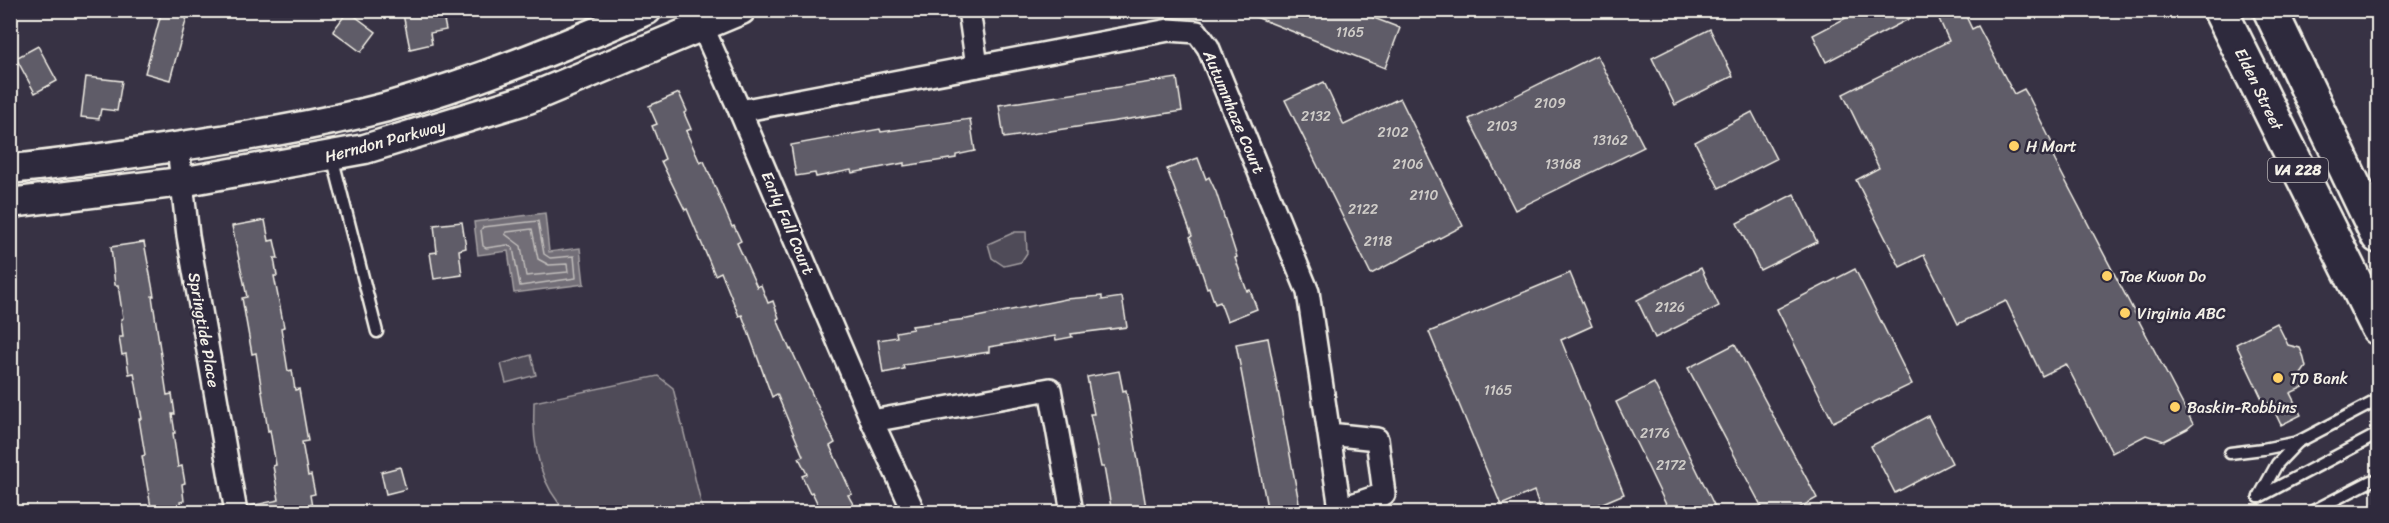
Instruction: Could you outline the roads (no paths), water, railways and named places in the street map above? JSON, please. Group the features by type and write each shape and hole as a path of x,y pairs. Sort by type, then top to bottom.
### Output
{"main road":[{"name":"Herndon Parkway","path":"10,169 92,160 281,130 388,106 482,77 574,42 647,10"},
{"name":"Herndon Parkway","path":"10,203 181,182 332,156 399,140 528,99 698,19 741,10"},
{"name":"Elden Street","path":"2220,10 2379,328"},
{"name":"VA 228","path":"2270,10 2379,236"}],"street":[{"path":"969,10 977,66"},
{"name":"Early Fall Court","path":"698,19 914,513"},
{"name":"Autumnhaze Court","path":"740,111 1169,30 1197,32 1208,47 1308,292 1329,434"},
{"name":"Springtide Place","path":"178,147 188,236 236,513"},
{"path":"872,421 1050,389 1072,513"}],"lane":[{"path":"332,156 377,332"},
{"path":"2230,453 2298,442 2379,400"},
{"path":"2298,442 2277,464 2259,497 2379,434"},
{"path":"2313,511 2371,481 2379,480"}],"water":[{"path":"545,213 549,252 580,248 584,284 514,293 508,251 478,255 474,222"}],"place":[{"name":"H Mart","path":"2014,146"},
{"name":"Tae Kwon Do","path":"2107,276"},
{"name":"Virginia ABC","path":"2125,313"},
{"name":"TD Bank","path":"2278,378"},
{"name":"Baskin-Robbins","path":"2175,407"}]}
